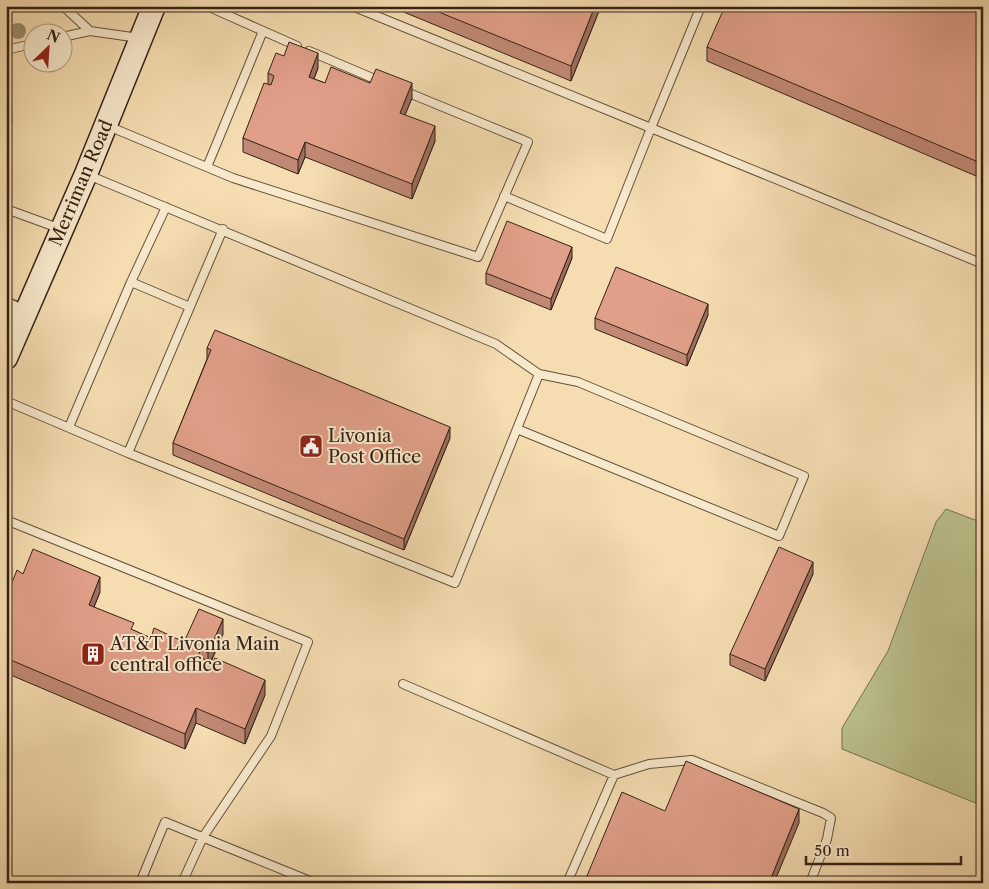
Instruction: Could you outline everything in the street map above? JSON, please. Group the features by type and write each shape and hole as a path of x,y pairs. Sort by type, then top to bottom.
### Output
{"main road":[{"name":"Merriman Road","path":"6,358 16,310 62,230 154,6"}],"lane":[{"path":"63,6 90,31"},
{"path":"207,6 388,84"},
{"path":"352,6 983,264"},
{"path":"504,196 607,239 701,6"},
{"path":"72,35 90,31 141,39"},
{"path":"207,167 263,31"},
{"path":"6,50 22,46"},
{"path":"106,125 232,178 478,256 528,142 397,88"},
{"path":"86,174 223,229 496,344 539,374 578,382 804,476 779,536 517,429"},
{"path":"69,427 131,282 166,207"},
{"path":"6,209 62,230"},
{"path":"128,453 223,229"},
{"path":"131,282 190,307"},
{"path":"6,401 128,453 455,583 539,374"},
{"path":"6,520 308,642 271,736 203,837 182,883"},
{"path":"403,684 614,775 649,764 692,760 822,813 831,818 828,839 810,883"},
{"path":"568,883 614,775"},
{"path":"140,883 165,822 315,883"}],"green space":[{"path":"946,509 983,523 983,806 842,749 842,728 888,651 936,522"}],"building":[{"path":"424,6 595,6 571,66"},
{"path":"725,6 983,6 983,164 707,47"},
{"path":"289,42 318,53 309,77 325,83 331,67 370,83 376,69 412,83 400,113 435,126 412,184 305,142 298,160 243,138 264,83 271,85 274,76 268,73 276,53 284,56"},
{"path":"6,112 12,114 6,126"},
{"path":"507,221 572,247 551,299 486,273"},
{"path":"616,267 708,304 687,355 595,318"},
{"name":"Livonia Post Office","path":"215,330 450,427 404,539 173,443 211,350 207,348"},
{"path":"779,547 813,562 765,669 730,654"},
{"name":"AT&T Livonia Main central office","path":"33,549 100,577 89,605 134,623 131,629 151,638 154,628 184,642 199,609 223,619 208,653 201,649 198,656 212,663 215,658 265,680 245,729 196,708 185,734 6,658 6,597 17,570 23,574"},
{"path":"686,761 799,809 769,883 584,883 622,792 665,811"}],"place":[{"name":"Livonia Post Office","path":"311,446"},
{"name":"AT&T Livonia Main central office","path":"93,654"}]}
